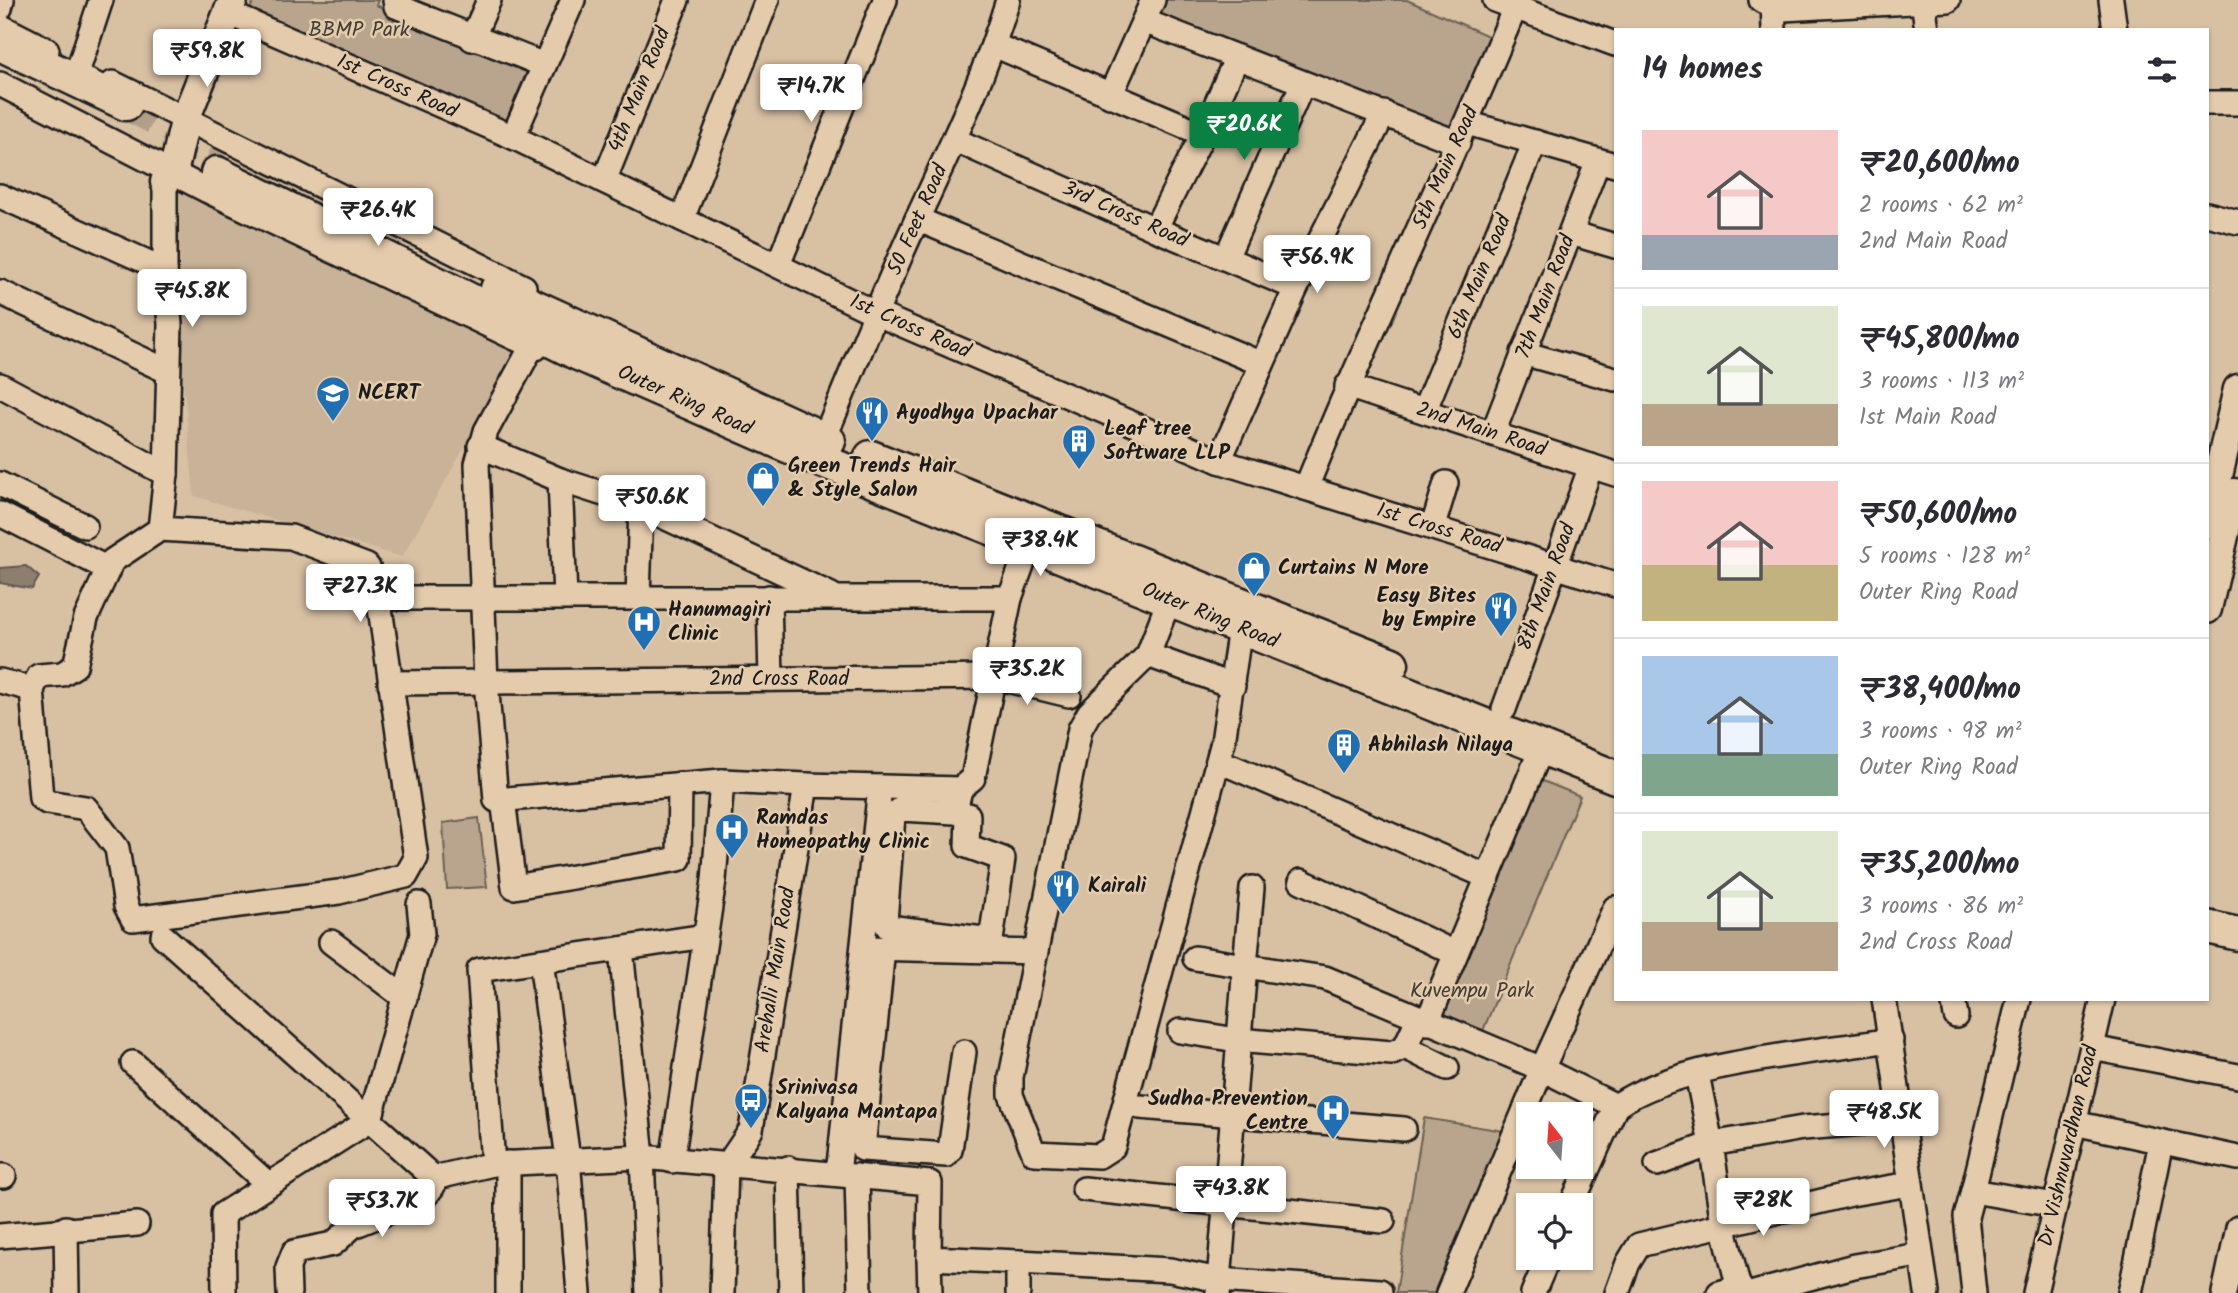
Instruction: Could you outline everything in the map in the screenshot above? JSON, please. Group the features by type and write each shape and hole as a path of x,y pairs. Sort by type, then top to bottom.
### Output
{"highway":[{"path":"0,44 121,113 0,67"},
{"path":"222,164 578,341"},
{"name":"Outer Ring Road","path":"578,341 824,439 1033,534 1169,600 1614,777"},
{"name":"Outer Ring Road","path":"578,341 815,458 1033,534 1614,753"},
{"path":"2209,927 2238,934"},
{"path":"2209,948 2238,955"}],"main road":[{"path":"166,174 179,114 226,4"},
{"path":"2209,514 2238,389"},
{"path":"2209,600 2238,476"}],"street":[{"path":"0,8 2,0"},
{"path":"79,67 102,0"},
{"path":"395,0 397,6 472,39 544,65"},
{"path":"472,39 489,0"},
{"path":"513,137 573,0"},
{"name":"4th Main Road","path":"604,181 677,0"},
{"path":"682,219 766,0"},
{"path":"778,265 885,0"},
{"name":"50 Feet Road","path":"824,439 917,219 955,140 994,46 1008,0"},
{"path":"1110,96 1153,0"},
{"path":"1769,1 1783,9 1948,0"},
{"path":"2111,0 2115,28"},
{"path":"1769,1 1774,28"},
{"path":"1924,2 1927,28"},
{"path":"1509,3 1614,44"},
{"name":"5th Main Road","path":"1306,488 1347,386 1463,133 1509,3"},
{"name":"1st Cross Road","path":"226,4 513,137 877,314 1219,461 1614,585"},
{"path":"1144,21 1384,113 1463,133 1535,142 1607,163"},
{"path":"0,26 548,298 578,341 531,348 166,174 0,84"},
{"path":"994,46 1203,134"},
{"path":"1155,229 1203,134 1237,57"},
{"path":"1226,258 1303,83"},
{"path":"2209,103 2238,103"},
{"path":"1219,461 1296,288 1384,113"},
{"name":"3rd Cross Road","path":"955,140 1296,288"},
{"name":"6th Main Road","path":"1424,411 1535,142"},
{"name":"7th Main Road","path":"1493,433 1571,233 1607,163"},
{"path":"160,529 166,474 170,324 165,270 166,174"},
{"path":"0,197 165,270"},
{"path":"2209,215 2238,222"},
{"path":"917,219 1262,364"},
{"path":"1571,233 1614,246"},
{"path":"0,292 167,371"},
{"path":"531,348 480,446 476,489 484,597 486,681 496,800 722,781 960,789"},
{"path":"1524,353 1614,379"},
{"path":"0,385 166,474"},
{"name":"2nd Main Road","path":"1347,386 1614,474"},
{"path":"480,446 560,480 641,506 836,597"},
{"name":"8th Main Road","path":"1504,709 1591,466"},
{"path":"560,480 565,597"},
{"path":"1433,526 1446,483"},
{"path":"0,484 85,526"},
{"path":"638,597 641,506"},
{"path":"0,514 108,569"},
{"path":"160,529 291,537 366,566 376,584 416,858 406,876 340,892 133,919 128,914 117,848 90,812 79,806 47,802 41,798 32,689 39,676 61,674 75,666 86,618 112,561 160,529"},
{"path":"955,812 960,789 973,778 1010,598 1033,534"},
{"path":"769,597 771,679"},
{"path":"394,598 1010,598"},
{"path":"1169,600 1148,655 1084,720 1011,1077 1011,1095 1034,1153 1099,1156 1113,1147 1223,742 1240,628"},
{"path":"386,652 377,653 388,738"},
{"path":"1148,655 1233,686"},
{"name":"2nd Cross Road","path":"390,683 995,677 1069,695"},
{"path":"0,681 11,686 32,689"},
{"path":"1180,1031 1237,1040 1392,1053 1405,1047 1422,1021 1455,953 1542,747"},
{"path":"1233,766 1488,877"},
{"path":"672,1161 715,880 722,781"},
{"path":"503,799 514,887 679,859 680,784"},
{"name":"Arehalli Main Road","path":"726,1167 751,1130 806,785"},
{"path":"860,1293 848,1175 878,893 880,787"},
{"path":"901,809 955,812 968,815 967,846 1003,859 991,940 888,927 878,893 892,816 901,809"},
{"path":"1301,881 1455,953"},
{"path":"1219,1286 1237,1040 1252,888"},
{"path":"224,1293 223,1214 370,1120 422,934 419,904"},
{"path":"1448,1293 1542,1069 1613,919"},
{"path":"163,936 434,1178"},
{"path":"508,1293 500,1163 477,975 483,968 705,936"},
{"path":"331,942 405,998"},
{"path":"873,948 1036,952"},
{"path":"873,948 863,1149 946,1155 950,1150 964,1052"},
{"path":"621,949 642,1157 648,1293"},
{"path":"1195,958 1325,978 1422,1021 1542,1069 1616,1106"},
{"path":"541,961 568,1159 579,1293"},
{"path":"1884,1001 1919,1255 1927,1293"},
{"path":"1975,1293 1966,1217 2019,1001"},
{"name":"Dr Vishnuvardhan Road","path":"2035,1293 2103,1001"},
{"path":"1577,1193 1616,1106 1646,1087 1791,1055 1891,1040"},
{"path":"1405,1047 1447,1068"},
{"path":"2092,1048 2238,1076"},
{"path":"133,1063 268,1184"},
{"path":"1696,1074 1712,1144 1723,1224 1738,1292 1854,1266 1919,1255"},
{"path":"1140,1107 1404,1129"},
{"path":"1657,1164 1712,1144 1803,1128 1902,1120"},
{"path":"2074,1123 2238,1158"},
{"path":"2130,1293 2161,1142"},
{"path":"434,1178 500,1163 642,1157 726,1167 788,1168 930,1183 930,1293"},
{"path":"722,1293 726,1167"},
{"path":"788,1168 791,1293"},
{"path":"289,1293 288,1267 294,1252 333,1244 353,1226 424,1198 433,1186 434,1178"},
{"path":"1617,1293 1628,1262 1639,1245 1851,1194 1910,1184"},
{"path":"1084,1189 1383,1221"},
{"path":"1973,1191 2055,1205"},
{"path":"0,1236 66,1228 137,1224"},
{"path":"66,1228 67,1293"},
{"path":"2224,1293 2238,1228"},
{"path":"929,1258 1170,1270 1219,1286 1380,1290"},
{"path":"1018,1262 1018,1293"},
{"path":"1533,1293 1543,1270"}],"shaded area":[{"name":"NCERT","path":"172,181 520,350 402,557 194,496 178,323"},
{"path":"26,566 39,577 32,589 0,583 0,568"}],"green space":[{"name":"BBMP Park","path":"254,0 378,0 376,5 527,71 504,126 248,14"},
{"path":"1165,0 1407,0 1495,39 1454,129 1221,47 1156,19"},
{"name":"Kuvempu Park","path":"1533,777 1580,796 1480,1038 1433,1018"},
{"path":"479,818 487,887 447,889 443,823"},
{"path":"1424,1118 1510,1132 1442,1293 1396,1293"}],"tunnel":[{"path":"126,104 226,155"}],"place":[{"name":"NCERT","path":"333,423"},
{"name":"Ayodhya Upachar","path":"872,443"},
{"name":"Leaf tree Software LLP","path":"1079,471"},
{"name":"Green Trends Hair & Style Salon","path":"763,508"},
{"name":"Curtains N More","path":"1254,598"},
{"name":"Easy Bites by Empire","path":"1501,638"},
{"name":"Hanumagiri Clinic","path":"644,652"},
{"name":"Abhilash Nilaya","path":"1344,775"},
{"name":"Ramdas Homeopathy Clinic","path":"732,860"},
{"name":"Kairali","path":"1063,916"},
{"name":"Srinivasa Kalyana Mantapa","path":"751,1130"},
{"name":"Sudha Prevention Centre","path":"1333,1141"}]}
